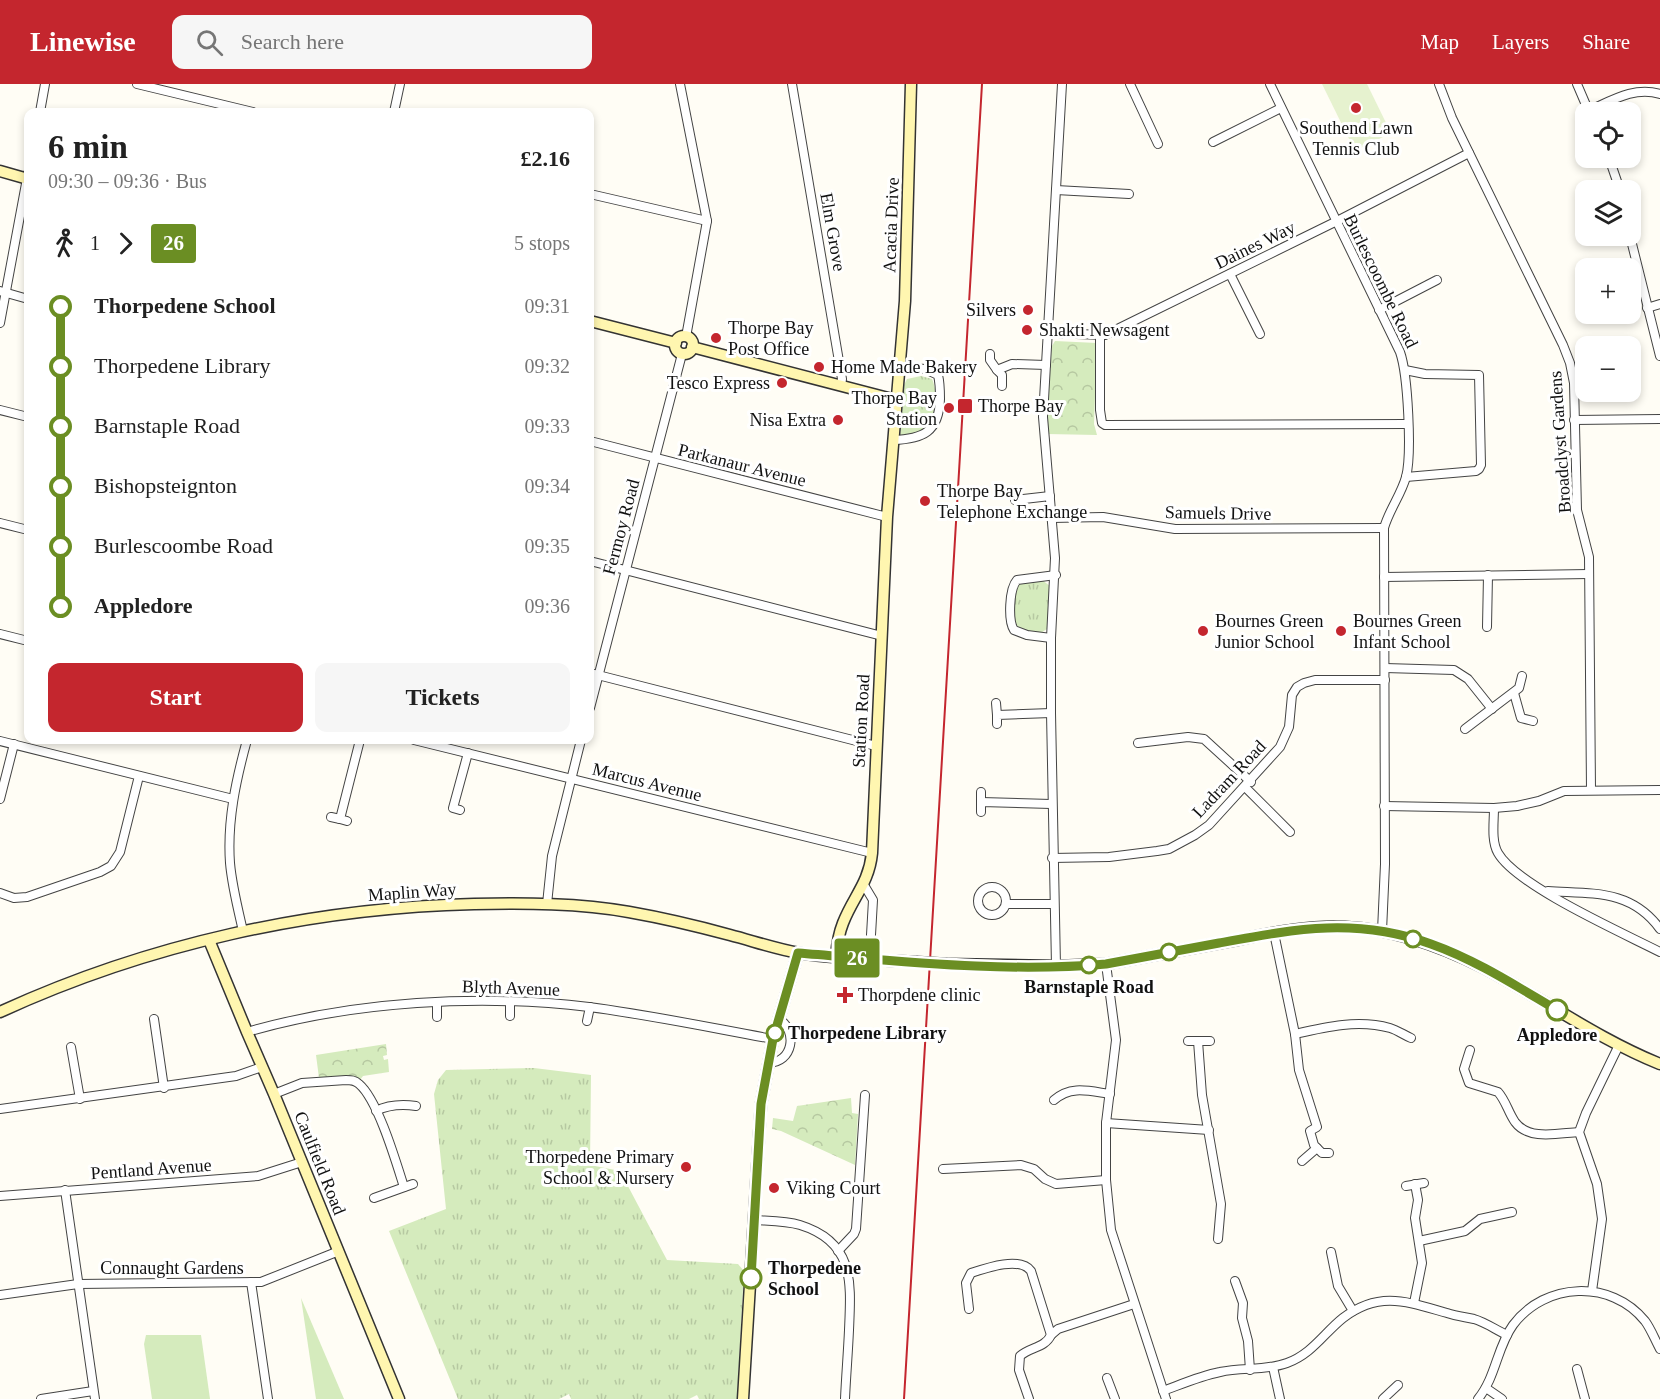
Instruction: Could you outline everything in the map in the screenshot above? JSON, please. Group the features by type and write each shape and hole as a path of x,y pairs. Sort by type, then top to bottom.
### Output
{"street":[{"path":"41,108 45,84"},
{"path":"137,84 236,108"},
{"path":"395,108 400,84"},
{"path":"680,84 707,221 689,342 688,353 682,354 676,349 679,339 689,342 841,385 896,399"},
{"name":"Elm Grove","path":"792,84 834,328 841,385"},
{"name":"Acacia Drive","path":"885,558 907,249 911,84"},
{"path":"1056,966 1052,858 1051,638 1056,575 1043,424 1062,84"},
{"path":"1130,84 1158,144"},
{"name":"Burlescoombe Road","path":"1270,84 1400,352 1405,370 1408,467 1406,477 1384,528 1385,864 1382,931"},
{"name":"Broadclyst Gardens","path":"1439,84 1452,118 1563,345 1572,374 1577,503 1587,546 1591,790"},
{"path":"1577,84 1584,102"},
{"path":"1610,102 1630,93 1648,91 1660,94"},
{"path":"1213,142 1281,108"},
{"name":"Daines Way","path":"1048,333 1108,333 1335,222 1469,153"},
{"path":"0,171 24,176"},
{"path":"1056,190 1129,194"},
{"path":"0,323 3,292 24,195"},
{"path":"594,195 707,221"},
{"path":"1632,246 1660,356"},
{"path":"1230,274 1260,334"},
{"path":"1378,310 1437,280"},
{"path":"3,292 24,297"},
{"path":"1647,308 1660,303"},
{"path":"594,322 676,343"},
{"path":"1100,334 1101,418 1106,425 1407,424"},
{"name":"Fermoy Road","path":"594,674 625,570 682,354"},
{"path":"990,354 990,360 1002,375 1002,386"},
{"path":"998,370 1012,364 1046,365"},
{"path":"893,440 910,439 928,432 938,417 939,407 938,375 925,369 900,367"},
{"path":"1405,370 1417,374 1479,375 1480,455 1479,469 1476,471 1406,477"},
{"path":"0,410 24,416"},
{"path":"1575,420 1660,419"},
{"name":"Parkanaur Avenue","path":"594,442 887,518"},
{"path":"1015,500 1050,496"},
{"name":"Samuels Drive","path":"1052,518 1110,518 1175,529 1384,528"},
{"path":"0,524 24,529"},
{"name":"Station Road","path":"836,956 842,926 864,885 871,865 885,558"},
{"path":"594,562 882,636"},
{"path":"1384,577 1588,574"},
{"path":"1051,638 1020,634 1014,630 1010,623 1011,598 1013,585 1017,580 1056,575"},
{"path":"1487,627 1488,575"},
{"path":"0,634 24,640"},
{"path":"1385,668 1458,672 1468,679 1492,709"},
{"path":"594,674 876,746"},
{"path":"1465,729 1514,693 1522,684 1522,676"},
{"name":"Ladram Road","path":"1052,858 1109,856 1169,849 1209,825 1273,756 1285,738 1290,702 1297,687 1304,682 1315,680 1385,680"},
{"path":"1514,693 1521,718 1533,722"},
{"path":"996,703 997,724"},
{"path":"997,715 1051,713"},
{"path":"1138,743 1188,737 1204,739 1290,831"},
{"path":"0,741 233,799"},
{"path":"0,799 14,744"},
{"path":"243,932 230,863 229,840 233,799 246,744"},
{"path":"339,819 359,744"},
{"name":"Marcus Avenue","path":"431,744 872,854"},
{"path":"547,904 552,856 580,744"},
{"path":"453,808 468,753"},
{"path":"0,893 14,898 27,897 100,872 111,866 120,852 140,776"},
{"path":"1384,806 1494,808 1539,801 1564,791 1660,790"},
{"path":"981,792 981,812"},
{"path":"981,802 1052,804"},
{"path":"1494,808 1494,839 1498,854 1504,861 1543,890 1660,951"},
{"path":"864,885 873,900 871,935"},
{"path":"1543,890 1599,893 1628,902 1644,912 1660,929"},
{"path":"1566,903 1569,892"},
{"name":"Maplin Way","path":"0,1012 117,966 243,932 320,917 461,904 547,904 629,912 710,929 798,953 947,964 1056,966 1106,964 1274,933 1331,927 1382,931 1433,945 1464,958 1619,1045 1660,1064"},
{"path":"1006,904 1053,904"},
{"path":"1274,933 1299,1070 1317,1127 1310,1131 1314,1146 1322,1154 1329,1153"},
{"name":"Caulfield Road","path":"209,940 399,1399"},
{"path":"742,1399 761,1104 773,1039 798,953"},
{"path":"1106,964 1116,1040 1106,1123 1106,1180 1111,1230 1165,1395 1221,1371 1250,1370 1288,1363 1309,1352 1334,1326 1353,1311 1371,1303 1386,1300 1402,1300 1476,1320 1507,1335"},
{"path":"437,1002 437,1017"},
{"name":"Blyth Avenue","path":"247,1032 276,1024 342,1012 437,1002 510,1002 590,1007 773,1039"},
{"path":"510,1002 510,1016"},
{"path":"587,1021 590,1007"},
{"path":"154,1019 164,1088"},
{"path":"768,1064 775,1064 786,1055 791,1038 788,1026 779,1019"},
{"path":"1294,1034 1327,1026 1357,1023 1390,1028 1411,1038"},
{"path":"1188,1041 1210,1041"},
{"path":"1198,1041 1199,1073 1221,1204 1218,1239"},
{"path":"1592,1291 1602,1219 1597,1184 1579,1132 1619,1045"},
{"path":"71,1047 80,1099"},
{"path":"1470,1050 1464,1069 1469,1083 1498,1092 1516,1123 1523,1130 1532,1134 1579,1132"},
{"path":"0,1109 164,1088 236,1076 262,1067"},
{"path":"274,1094 302,1083 353,1080 363,1088 376,1111 404,1187"},
{"path":"1054,1100 1062,1094 1076,1090 1110,1094"},
{"path":"838,1251 856,1229 860,1108 865,1095"},
{"path":"376,1111 405,1102 416,1106"},
{"path":"1106,1123 1209,1130"},
{"path":"1302,1161 1317,1148"},
{"name":"Pentland Avenue","path":"0,1196 258,1176 302,1162"},
{"path":"943,1169 1021,1165 1034,1169 1045,1179 1056,1184 1106,1180"},
{"path":"374,1198 413,1184"},
{"path":"1406,1186 1420,1184 1415,1218 1421,1271 1414,1303"},
{"path":"41,1399 94,1395 64,1190"},
{"path":"1419,1241 1465,1231 1480,1219 1512,1212"},
{"path":"754,1220 802,1226 823,1237 838,1251 845,1263 851,1284 845,1399"},
{"name":"Connaught Gardens","path":"0,1295 78,1284 261,1282 339,1251"},
{"path":"1331,1252 1338,1286 1353,1311"},
{"path":"969,1309 966,1283 971,1273 1021,1263 1031,1271 1051,1335"},
{"path":"1235,1281 1243,1303 1242,1318 1248,1341 1250,1370"},
{"path":"251,1282 268,1399"},
{"path":"1478,1399 1486,1388 1507,1335 1524,1312 1541,1300 1569,1291 1592,1291 1620,1301 1636,1312 1648,1326 1660,1349"},
{"path":"1029,1399 1019,1370 1020,1356 1044,1344 1058,1329 1134,1304"},
{"path":"1274,1367 1280,1399"},
{"path":"1576,1369 1585,1378 1585,1399"},
{"path":"1107,1377 1115,1399"},
{"path":"1389,1397 1398,1385"},
{"path":"1486,1388 1502,1399"}],"green space":[{"name":"Southend Lawn Tennis Club","path":"1322,84 1367,84 1391,133 1355,151"},
{"path":"1055,341 1097,343 1094,424 1097,435 1047,434 1052,346"},
{"path":"921,376 932,379 934,385 936,407 933,422 924,432 900,437 904,385 907,379"},
{"path":"1042,580 1051,589 1047,629 1039,634 1018,630 1014,623 1015,588 1021,582"},
{"path":"386,1044 387,1055 383,1056 384,1060 388,1059 389,1072 363,1076 360,1080 351,1076 319,1078 316,1055"},
{"path":"534,1068 591,1075 590,1165 620,1171 667,1260 738,1264 744,1271 737,1399 699,1399 697,1395 689,1399 571,1399 569,1394 559,1399 458,1399 389,1231 446,1209 434,1094 438,1080 446,1070"},
{"path":"851,1098 852,1113 858,1114 855,1165 772,1129 773,1118 793,1121 797,1106"},
{"path":"301,1298 344,1399 316,1399"},
{"path":"146,1335 201,1335 210,1399 152,1399 144,1344"}],"railway":[{"path":"904,1399 982,84"}],"bus line":[{"name":"26","path":"751,1278 761,1104 773,1039 798,953 988,966 1082,966 1106,964 1295,929 1347,927 1382,931 1433,945 1484,968 1557,1010"}],"place":[{"name":"Southend Lawn Tennis Club","path":"1356,108"},
{"name":"Silvers","path":"1028,310"},
{"name":"Shakti Newsagent","path":"1027,330"},
{"name":"Thorpe Bay Post Office","path":"716,338"},
{"name":"Home Made Bakery","path":"819,367"},
{"name":"Tesco Express","path":"782,383"},
{"name":"Thorpe Bay","path":"965,406"},
{"name":"Thorpe Bay Station","path":"949,408"},
{"name":"Nisa Extra","path":"838,420"},
{"name":"Thorpe Bay Telephone Exchange","path":"925,501"},
{"name":"Bournes Green Junior School","path":"1203,631"},
{"name":"Bournes Green Infant School","path":"1341,631"},
{"name":"Barnstaple Road","path":"1089,965"},
{"name":"Thorpdene clinic","path":"845,995"},
{"name":"Appledore","path":"1557,1010"},
{"name":"Thorpedene Library","path":"775,1033"},
{"name":"Thorpedene Primary School & Nursery","path":"686,1167"},
{"name":"Viking Court","path":"774,1188"},
{"name":"Thorpedene School","path":"751,1278"}]}
